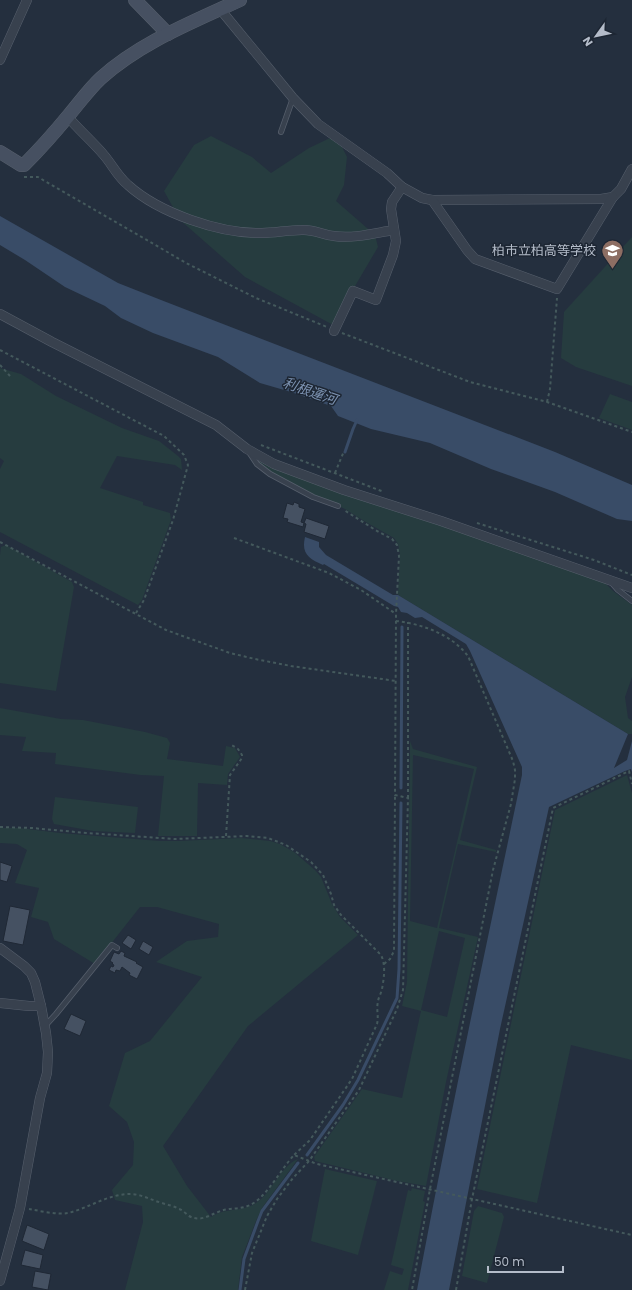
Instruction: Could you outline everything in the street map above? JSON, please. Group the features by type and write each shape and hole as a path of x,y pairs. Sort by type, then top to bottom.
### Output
{"street":[{"path":"0,60 27,0"},
{"path":"135,0 168,34"},
{"path":"0,152 21,165 24,165 68,117 92,87 112,69 168,34 240,0"},
{"path":"220,9 293,98 318,124 387,173 402,187 422,198 432,200 601,199 613,197"},
{"path":"68,117 104,155 118,176 128,186 170,212 215,228 255,233 303,230 317,231 332,236 349,237 394,230"},
{"path":"432,200 475,259 558,289 613,197 622,189 632,169"},
{"path":"334,331 353,291 376,300 393,254 396,241 391,209 392,202 402,187"},
{"path":"0,314 52,342 216,424 247,450 274,464 318,481 440,521 632,588"},
{"path":"0,948 31,973 35,982 41,1006 48,1052 47,1073 40,1098 20,1208 0,1278"},
{"path":"0,1003 41,1006"}],"lane":[{"path":"281,132 293,98"},
{"path":"247,450 258,464 270,474 313,497 338,506"},
{"path":"609,580 618,590 632,601"},
{"path":"45,1026 112,946 117,948"}],"path":[{"path":"34,178 38,177 188,264 256,298 334,331 470,382 547,402 632,432"},
{"path":"547,402 550,389 558,289"},
{"path":"0,350 164,436 184,455 188,465 178,503 144,600 136,613"},
{"path":"0,365 10,376"},
{"path":"259,444 387,493"},
{"path":"335,473 344,451"},
{"path":"338,506 377,531 392,538 397,545 399,556 396,607 394,951 384,964"},
{"path":"476,522 594,560 632,575"},
{"path":"234,538 329,573 361,590 396,614"},
{"path":"0,542 166,630 230,653 291,666 396,681"},
{"path":"396,621 420,624 444,636 458,646 468,656 504,740 515,770 511,804 494,870 430,1189 412,1290"},
{"path":"245,1290 252,1253 277,1199 309,1161 359,1090 397,1009 404,990 408,798 408,622"},
{"path":"226,836 230,775 242,758 242,755 238,749 230,744"},
{"path":"456,1290 472,1199 553,808 629,771 632,784"},
{"path":"395,795 408,798"},
{"path":"0,827 175,839 226,836 268,838 286,845 311,862 323,875 334,905 341,915 381,955 384,964 382,990 377,1002 379,1016 377,1024 352,1079 310,1140 287,1162 259,1200 250,1206 229,1208 217,1212 208,1218 199,1219 189,1216 181,1209 140,1195 129,1194 108,1198 68,1213 53,1213 20,1208"},
{"path":"294,1156 309,1161 632,1235"}],"green space":[{"path":"211,136 252,157 271,173 309,148 330,138 341,145 347,157 344,185 336,201 375,235 378,247 348,298 335,326 245,277 180,220 164,191 194,145"},
{"name":"柏市立柏高等学校","path":"632,237 632,386 576,367 561,358 564,312"},
{"path":"0,368 21,374 56,396 122,428 159,441 181,459 182,470 175,465 117,456 100,488 143,502 143,505 170,513 171,520 142,600 138,605 0,532 0,469 4,461 0,458"},
{"path":"610,394 632,402 632,430 599,418"},
{"path":"256,459 605,583 632,605 632,677 625,697 628,718 632,721 632,734 628,734 398,595 400,554 398,544 394,538 345,509 291,484 260,465"},
{"path":"6,545 72,582 74,587 56,691 0,683 0,555 1,547"},
{"path":"0,708 61,719 83,720 145,732 167,738 170,743 167,759 223,766 226,746 235,748 240,757 228,774 227,785 198,783 197,836 158,836 164,776 141,775 55,764 56,753 22,751 26,737 0,735"},
{"path":"410,741 413,749 477,767 460,840 496,850 496,852 458,844 439,928 478,937 446,1082 426,1186 397,1181 315,1161 314,1157 362,1089 402,1098 421,1011 402,1006 407,982","holes":["413,755 474,769 437,928 410,921","439,931 465,938 447,1017 421,1010"]},
{"path":"627,775 632,793 632,1060 571,1045 537,1203 477,1189 555,810"},
{"path":"55,797 138,807 135,833 93,831 54,824 52,819"},
{"path":"0,828 20,828 60,833 160,841 241,838 270,841 280,844 294,852 315,870 321,877 332,904 340,917 358,935 248,1026 163,1146 187,1186 211,1217 224,1212 248,1207 260,1200 287,1166 298,1159 262,1208 256,1221 242,1257 238,1290 125,1290 143,1222 142,1206 115,1200 112,1190 133,1165 134,1142 127,1122 109,1106 125,1053 150,1041 202,977 156,962 187,941 218,937 219,924 157,907 140,907 95,964 54,939 48,922 31,917 39,888 15,883 27,850 17,844 0,843"},
{"path":"325,1169 377,1181 358,1255 311,1241"},
{"path":"412,1188 425,1191 423,1201 425,1202 408,1290 384,1290 390,1271 402,1275 404,1269 391,1265 408,1190 411,1191"},
{"path":"478,1206 502,1213 504,1217 487,1283 462,1276 474,1211"}],"water":[{"name":"利根運河","path":"0,216 118,283 555,452 632,485 632,521 617,519 555,492 491,469 430,443 371,429 338,416 331,406 260,383 218,357 153,333 121,318 105,306 65,287 0,245"},
{"path":"305,537 319,542 319,547 326,555 393,595 398,595 628,734 614,768 627,760 632,741 632,772 631,769 625,771 549,807 500,1029 449,1290 417,1290 455,1097 522,775 522,767 466,644 422,617 415,618 407,613 401,612 398,607 324,564 323,565 310,558 305,552 304,548"}],"building":[{"path":"294,502 299,504 299,507 305,509 301,522 304,523 303,527 287,522 288,519 283,518 287,503 293,505"},
{"path":"306,518 329,526 325,539 304,532 306,524 304,523"},
{"path":"0,862 12,866 7,882 0,880"},
{"path":"10,906 30,910 23,945 3,941"},
{"path":"128,935 136,940 131,949 122,943"},
{"path":"143,941 153,947 149,955 139,949"},
{"path":"121,951 125,953 124,956 137,962 136,963 143,967 137,979 129,975 130,973 122,967 120,971 116,970 115,973 109,970 111,966 113,967 114,965 110,961 114,952 119,954"},
{"path":"71,1014 86,1021 80,1036 64,1029"},
{"path":"27,1225 49,1234 44,1250 22,1241"},
{"path":"25,1250 43,1255 40,1269 21,1265"},
{"path":"35,1271 51,1274 48,1290 32,1287"}],"waterway":[{"path":"345,452 357,420"},
{"path":"401,788 402,627"},
{"path":"307,1155 343,1105 358,1080 397,998 399,969 401,803"},
{"path":"240,1290 244,1259 262,1211 298,1163"}],"place":[{"name":"柏市立柏高等学校","path":"612,270"}]}
